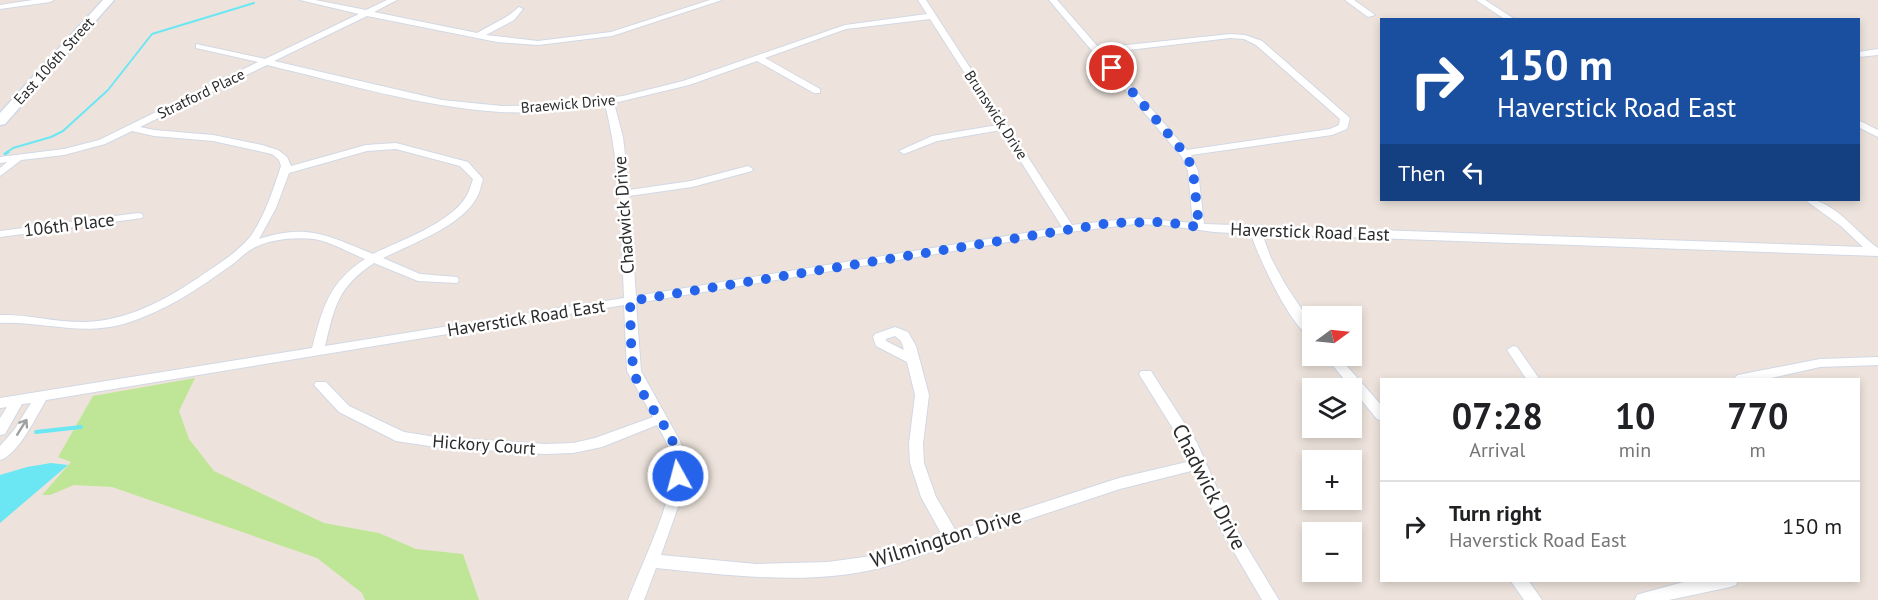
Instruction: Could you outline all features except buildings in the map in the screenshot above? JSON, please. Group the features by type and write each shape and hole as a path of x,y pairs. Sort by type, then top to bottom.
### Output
{"street":[{"path":"0,7 51,0"},
{"name":"East 106th Street","path":"0,121 109,0"},
{"path":"304,0 507,42 538,43 595,38 718,0"},
{"name":"Stratford Place","path":"0,160 83,149 132,128 393,0"},
{"name":"Brunswick Drive","path":"922,0 1069,229"},
{"path":"1053,0 1184,153 1193,171 1199,227"},
{"path":"1349,0 1371,15"},
{"path":"1480,0 1509,18"},
{"path":"479,36 511,18 519,9"},
{"name":"Braewick Drive","path":"199,46 442,103 469,107 553,108 609,101 686,83 845,27 932,16"},
{"path":"1097,51 1230,36 1249,39 1268,51 1347,122 1344,127 1332,132 1184,153"},
{"path":"1860,55 1878,52"},
{"path":"757,57 817,91"},
{"name":"Chadwick Drive","path":"609,101 618,137 624,194 634,371 673,441 680,462 676,490 636,600"},
{"path":"1860,124 1878,134"},
{"path":"904,151 935,138 1004,127"},
{"path":"132,128 154,133 213,138 259,147 275,152 283,159 286,166 285,171 264,222 248,246"},
{"path":"285,171 366,148 388,146 410,148 455,161 472,170 478,179 477,190 471,202 459,213 372,258 339,286 333,296 317,352"},
{"path":"0,173 18,158"},
{"path":"624,194 692,184 748,169"},
{"path":"1811,201 1845,224 1877,252"},
{"name":"106th Place","path":"0,234 138,216"},
{"name":"Haverstick Road East","path":"0,403 1069,229 1135,221 1255,230 1877,252"},
{"path":"264,222 283,235"},
{"path":"1255,230 1266,264 1287,301 1302,320"},
{"path":"0,319 29,318 65,326 88,326 132,317 184,294 248,246 283,235 318,236 418,277 453,280"},
{"path":"1513,350 1533,378"},
{"path":"914,360 921,384 922,399 916,452 919,468 928,494 952,540"},
{"path":"1748,378 1820,363 1878,361"},
{"path":"1340,366 1380,414"},
{"name":"Chadwick Drive","path":"1146,374 1192,447 1226,526 1271,600"},
{"name":"Hickory Court","path":"321,384 344,409 401,437 436,442 545,449 573,448 597,443 660,419"},
{"path":"0,455 19,434 41,397"},
{"path":"0,430 18,400"},
{"name":"Wilmington Drive","path":"651,561 756,571 828,569 879,562 1119,484 1199,464"},
{"path":"1520,582 1534,600"},
{"path":"1643,600 1718,582"}],"green space":[{"path":"195,378 179,411 189,439 214,471 324,523 379,533 416,549 463,554 479,600 365,600 362,593 317,558 112,487 74,485 50,495 42,495 71,462 58,457 93,396"}],"water":[{"path":"51,463 68,465 0,523 0,475"}],"waterway":[{"path":"6,153 13,148 51,137 63,131 108,90 152,34 254,3"},
{"path":"36,432 81,427"}],"route":[{"path":"678,476 680,462 673,441 638,382 634,371 630,301 1110,223 1164,222 1199,227 1193,171 1187,156 1112,68"}]}
